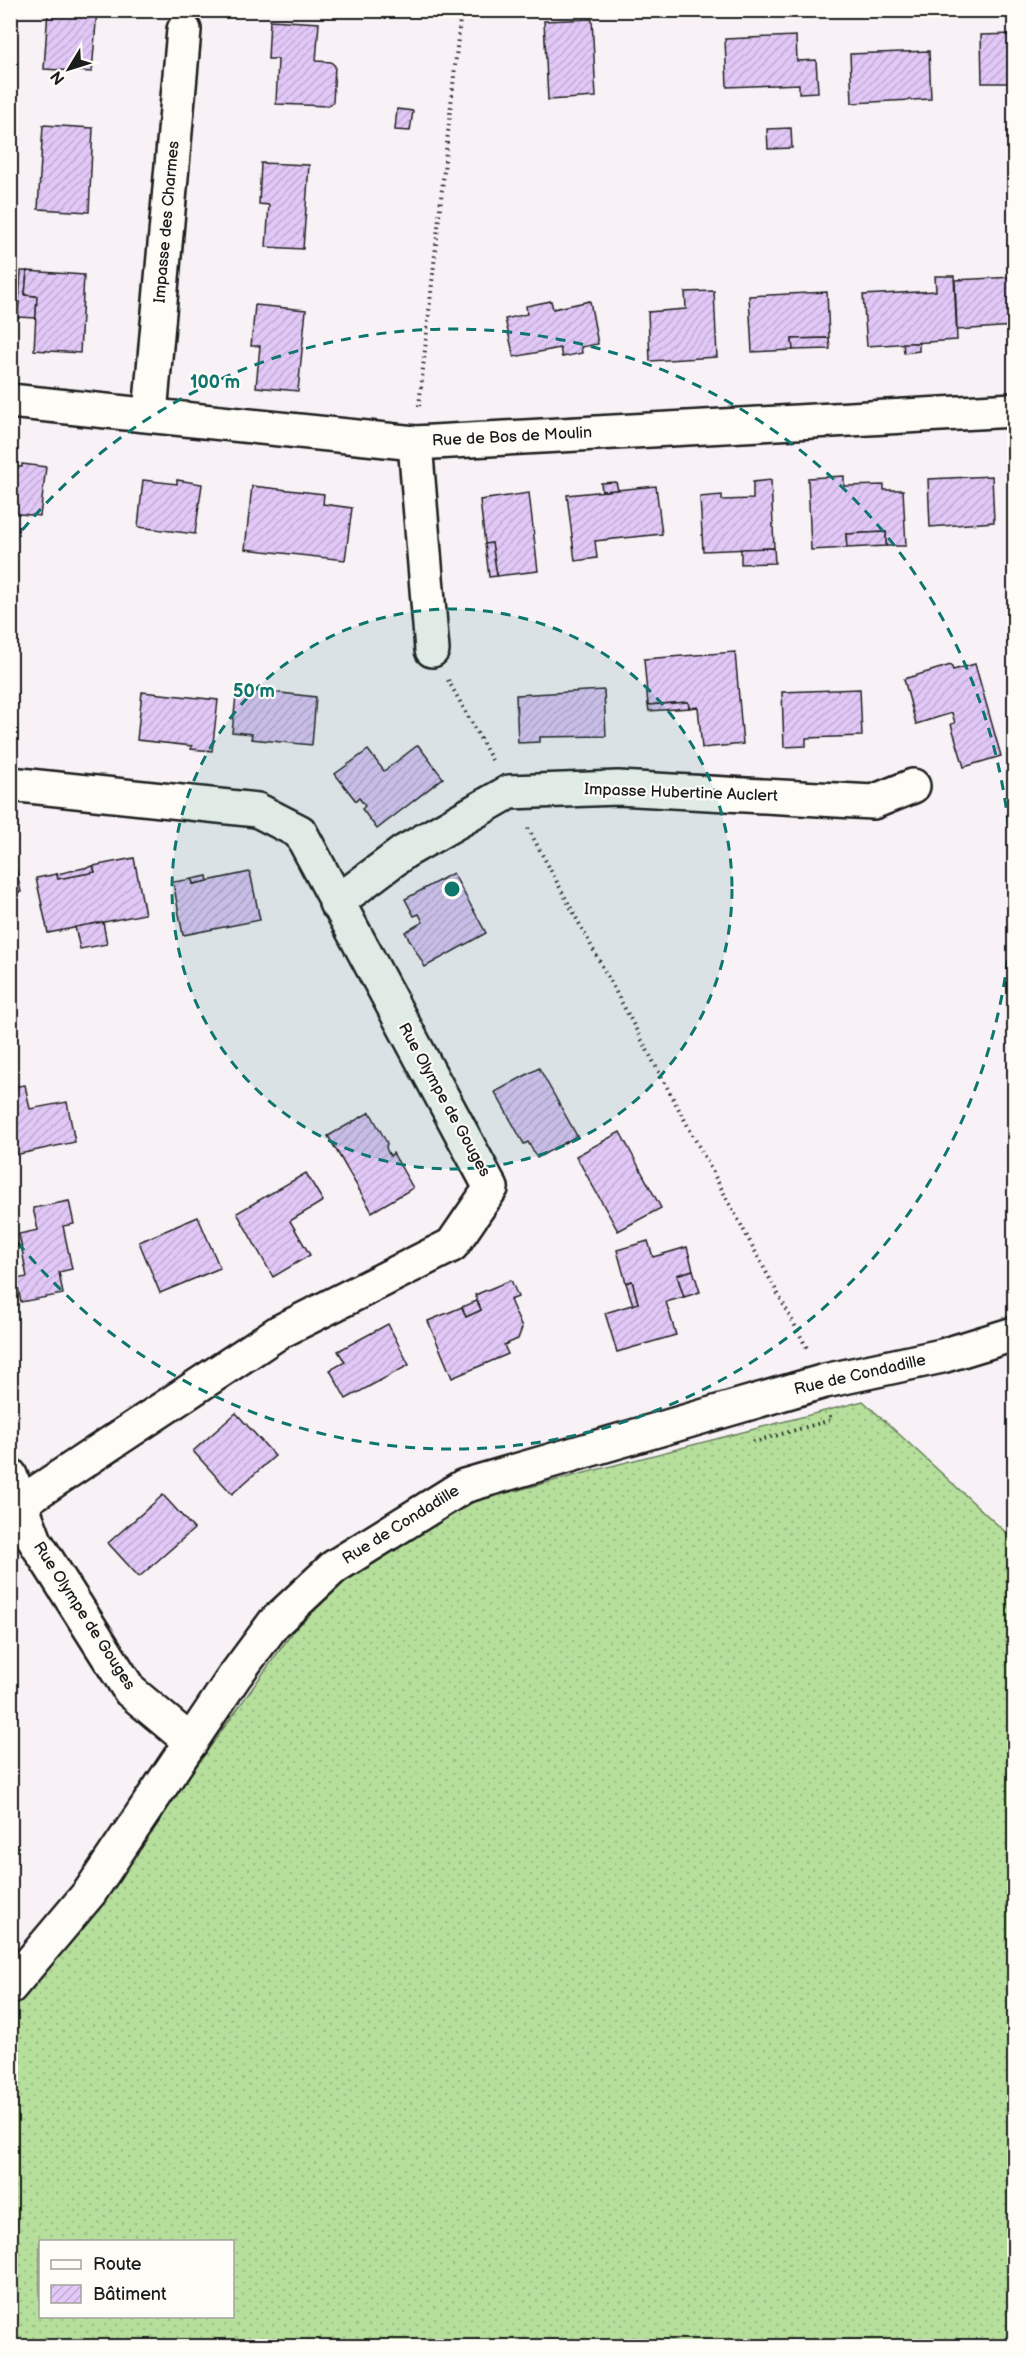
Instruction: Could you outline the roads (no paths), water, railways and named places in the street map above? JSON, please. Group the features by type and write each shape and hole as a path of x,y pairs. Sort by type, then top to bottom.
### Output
{"street":[{"name":"Impasse des Charmes","path":"150,414 184,30"},
{"name":"Rue de Bos de Moulin","path":"10,400 415,443 1014,410"},
{"path":"415,443 432,650"},
{"name":"Rue Olympe de Gouges","path":"10,784 257,810 300,832 336,903 491,1188 452,1245 279,1332 16,1489 35,1541 74,1599 130,1691 191,1742"},
{"name":"Impasse Hubertine Auclert","path":"336,903 404,852 509,792 618,788 873,802 913,786"},
{"name":"Rue de Condadille","path":"10,1987 90,1892 234,1677 274,1623 334,1567 464,1486 825,1381 942,1356 1014,1334"}]}
